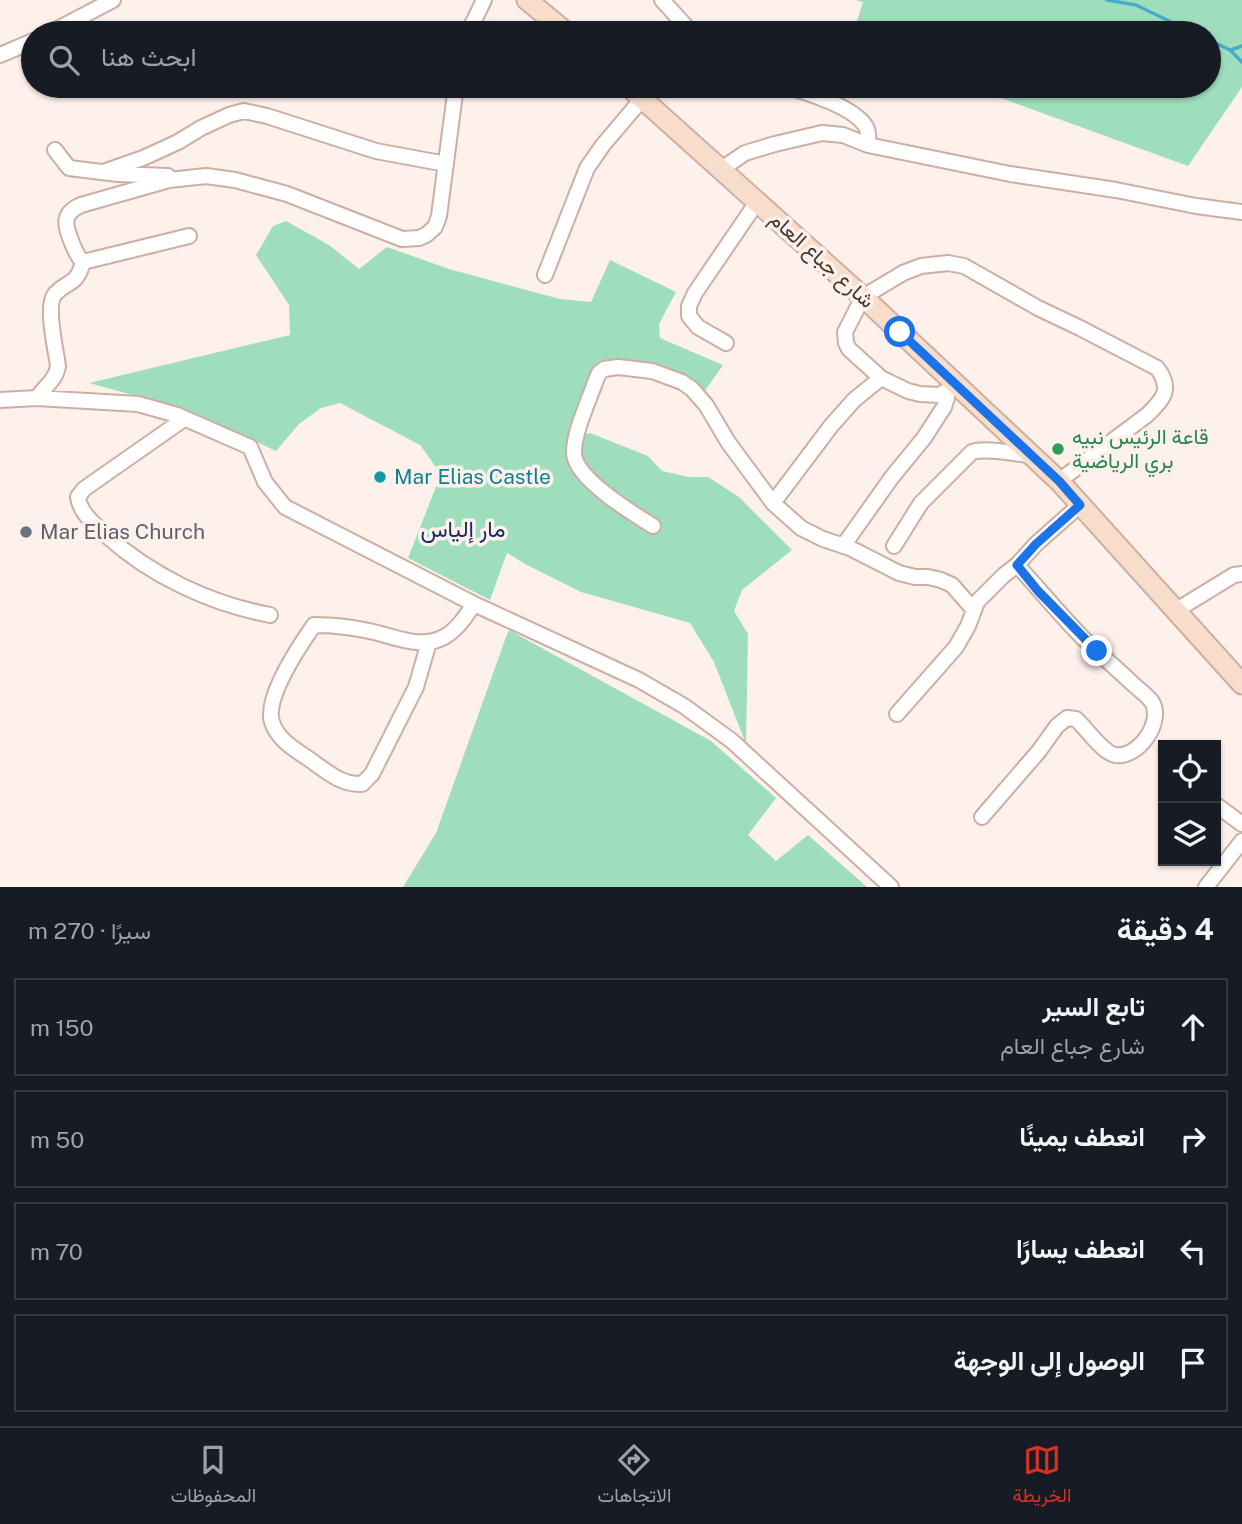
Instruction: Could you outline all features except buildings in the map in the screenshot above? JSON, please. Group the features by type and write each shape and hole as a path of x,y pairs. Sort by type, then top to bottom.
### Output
{"main road":[{"path":"527,0 552,21"},
{"name":"شارع جباع العام","path":"642,98 863,297 951,389 1059,481 1242,684"}],"street":[{"path":"73,21 113,0"},
{"path":"474,21 484,0"},
{"path":"662,0 681,21"},
{"path":"0,55 21,46"},
{"path":"55,150 69,168 217,177 262,186 402,239 419,238 435,227 439,216 454,98"},
{"path":"545,275 587,168 631,98"},
{"path":"815,98 852,113 866,126 868,145"},
{"path":"103,172 143,158 201,128 244,111 376,151 446,164"},
{"path":"720,170 745,153 822,133 843,135 868,145 1010,174 1242,212"},
{"path":"83,262 77,256 66,228 67,217 75,208 169,180 194,177"},
{"path":"726,343 698,327 689,316 689,306 757,202"},
{"path":"83,262 189,236"},
{"path":"37,398 57,373 50,311 52,298 76,280 83,262"},
{"path":"951,389 939,395 908,391 881,378 849,349 844,337 863,297 902,273 921,266 948,263 964,266 1038,308 1157,368 1162,374 1166,389 1157,405 1059,481"},
{"path":"653,526 589,481 576,462 574,453 577,437 596,380 604,369 618,367 652,371 682,382 706,405 728,442 773,503 800,528 899,573 928,577 952,585 973,609"},
{"path":"773,503 831,426 854,400 881,378"},
{"path":"843,546 892,477 924,438 944,407 951,389"},
{"path":"0,400 37,398 138,404 177,415 250,447 265,482 285,507 474,604 639,680 684,706 732,741 891,887"},
{"path":"184,419 84,489 78,497 80,505 91,521 137,561 220,602 242,610 270,615"},
{"path":"894,546 921,503 972,452 990,449 1030,455"},
{"path":"897,714 956,647 977,602 1080,505"},
{"path":"982,817 1064,720 1076,719 1100,745 1116,755 1125,754 1138,747 1147,737 1156,715 1147,696 1083,638 1017,565"},
{"path":"1175,611 1234,575 1242,574"},
{"path":"429,642 416,687 372,774 362,784 342,782 287,743 276,731 271,720 271,705 293,655 314,625 366,630 410,641 429,642 455,629 474,604"},
{"path":"1221,809 1242,824"},
{"path":"1206,887 1242,841"}],"green space":[{"path":"856,0 1242,0 1242,87 1188,166 1001,98 1221,98 1221,21 857,21 863,2"},
{"path":"286,221 329,245 359,269 387,247 449,269 560,299 591,302 610,260 676,292 659,324 660,338 723,365 704,392 649,367 594,374 574,437 590,433 648,456 662,471 689,477 708,477 739,497 792,550 742,590 734,611 748,634 746,744 714,662 690,623 581,592 507,553 490,600 408,558 441,474 420,445 340,403 321,408 299,424 276,451 187,410 89,383 290,335 289,305 256,255 273,226"},
{"path":"509,630 711,741 776,798 748,835 776,861 808,835 867,887 403,887 436,833"}],"waterway":[{"path":"1107,0 1136,5 1169,21"},
{"path":"1221,46 1230,50 1242,62"},
{"path":"1231,50 1242,46"}],"place":[{"name":"قاعة الرئيس نبيه بري الرياضية","path":"1058,449"},
{"name":"Mar Elias Castle","path":"380,477"},
{"name":"Mar Elias Church","path":"26,532"}],"district":[{"name":"مار إلياس","path":"463,529"}],"route":[{"path":"900,332 1059,481 1080,505 1036,544 1017,565 1038,591 1097,651"}]}
